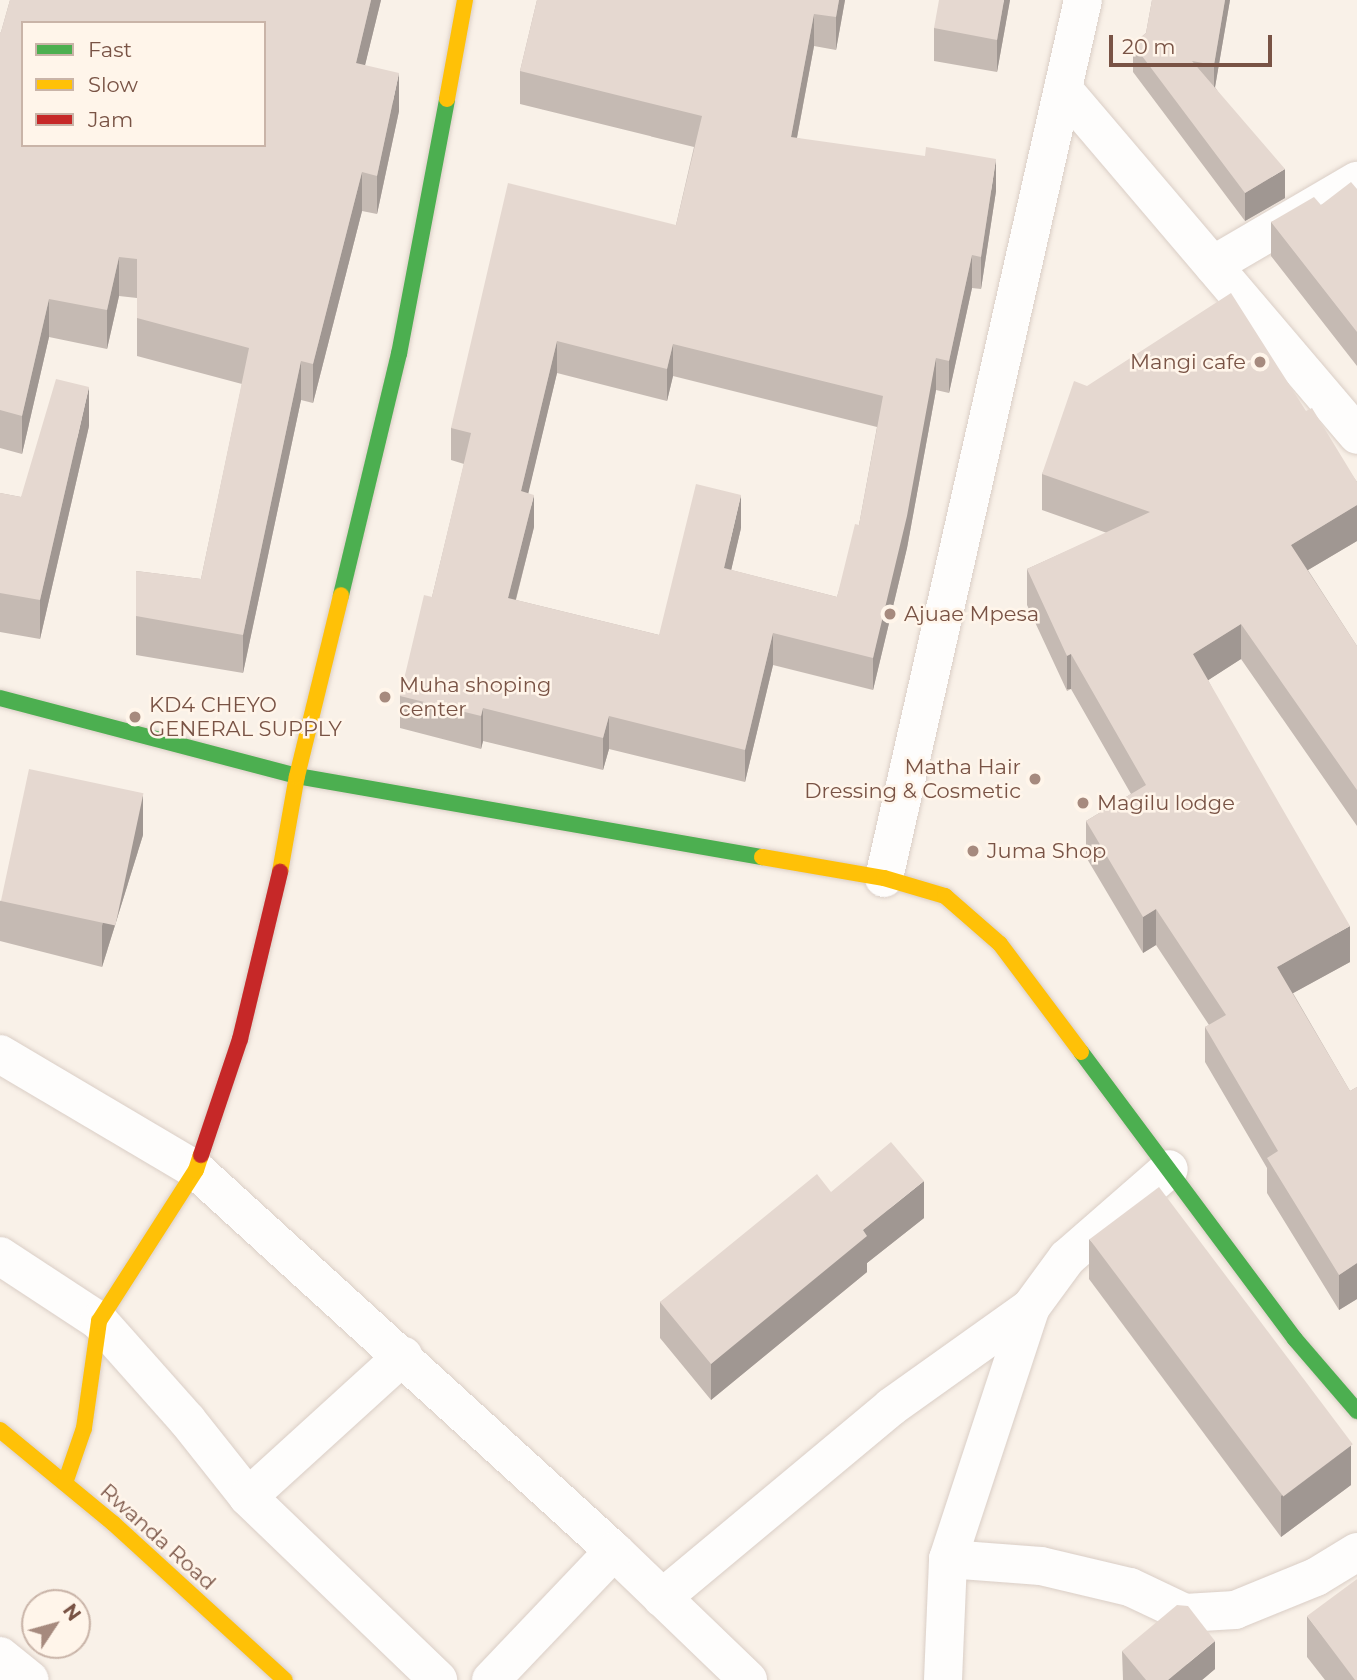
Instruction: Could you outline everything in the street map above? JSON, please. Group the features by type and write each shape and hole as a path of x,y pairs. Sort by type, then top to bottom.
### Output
{"main road":[{"path":"65,1483 84,1428 99,1321 196,1170 240,1038 270,928 297,776 399,354 465,0"},
{"path":"0,698 297,776 884,878 945,896 1000,944 1295,1339 1357,1411"},
{"name":"Rwanda Road","path":"0,1430 65,1483 285,1680"}],"street":[{"path":"884,878 1083,0"},
{"path":"1063,89 1357,435"},
{"path":"1213,265 1357,181"},
{"path":"0,1054 196,1170 403,1356 614,1551 748,1680"},
{"path":"943,1680 948,1559 1031,1307 1067,1258 1169,1169"},
{"path":"0,1256 99,1321 187,1420 248,1497 438,1680"},
{"path":"662,1598 891,1407 1031,1307"},
{"path":"248,1497 403,1356"},
{"path":"491,1680 614,1551"},
{"path":"948,1559 1041,1566 1130,1587 1185,1613 1235,1610 1316,1577 1357,1552"},
{"path":"0,1656 30,1680"}],"building":[{"path":"10,0 371,0 356,63 399,73 377,176 362,172 313,364 301,361 243,635 136,616 136,571 201,579 249,348 137,318 137,259 119,257 107,310 49,299 22,416 0,410 0,32"},
{"path":"537,0 839,0 836,17 814,14 791,137 925,156 926,147 996,159 981,257 972,255 949,361 936,358 907,516 873,658 773,633 745,750 609,716 603,738 483,708 481,716 400,696 424,595 432,597 471,433 451,428 508,183 676,225 702,116 520,71","holes":["557,341 667,369 673,344 883,396 859,525 855,524 837,597 724,568 741,495 696,484 659,635 508,598 534,495 521,491"]},
{"path":"939,0 1004,0 997,40 934,28"},
{"path":"1152,0 1225,0 1214,65 1192,61 1285,169 1245,193 1133,44 1146,33"},
{"path":"1351,182 1357,189 1357,332 1271,222 1314,197 1321,205"},
{"path":"1231,293 1306,411 1312,408 1357,482 1357,505 1291,545 1357,646 1357,790 1241,624 1193,654 1350,926 1277,967 1350,1091 1357,1087 1357,1263 1339,1275 1267,1158 1278,1151 1205,1027 1226,1015 1156,909 1143,917 1086,821 1146,785 1071,654 1067,656 1027,569 1150,512 1042,474 1074,381 1087,386"},
{"path":"56,379 89,387 40,600 0,593 0,493 21,497"},
{"path":"29,769 143,793 115,925 1,901"},
{"path":"891,1142 924,1181 863,1230 867,1236 711,1364 660,1302 817,1174 831,1192"},
{"path":"1159,1187 1353,1444 1283,1497 1090,1239"},
{"path":"1357,1579 1357,1680 1355,1680 1307,1616"},
{"path":"1177,1605 1188,1606 1215,1641 1168,1680 1146,1680 1122,1651"}],"traffic: fast":[{"path":"341,595 399,354 447,99"},
{"path":"0,698 297,776 762,857"},
{"path":"1081,1052 1295,1339 1357,1411"}],"traffic: slow":[{"path":"447,99 465,0"},
{"path":"280,872 297,776 341,595"},
{"path":"762,857 884,878 945,896 1000,944 1081,1052"},
{"path":"65,1483 84,1428 99,1321 196,1170 201,1155"},
{"path":"0,1430 114,1524 285,1680"}],"traffic: jam":[{"path":"201,1155 240,1039 280,872"}],"place":[{"name":"Mangi cafe","path":"1260,362"},
{"name":"Ajuae Mpesa","path":"890,614"},
{"name":"Muha shoping center","path":"385,697"},
{"name":"KD4 CHEYO GENERAL SUPPLY","path":"135,717"},
{"name":"Matha Hair Dressing & Cosmetic","path":"1035,779"},
{"name":"Magilu lodge","path":"1083,803"},
{"name":"Juma Shop","path":"973,851"}]}
